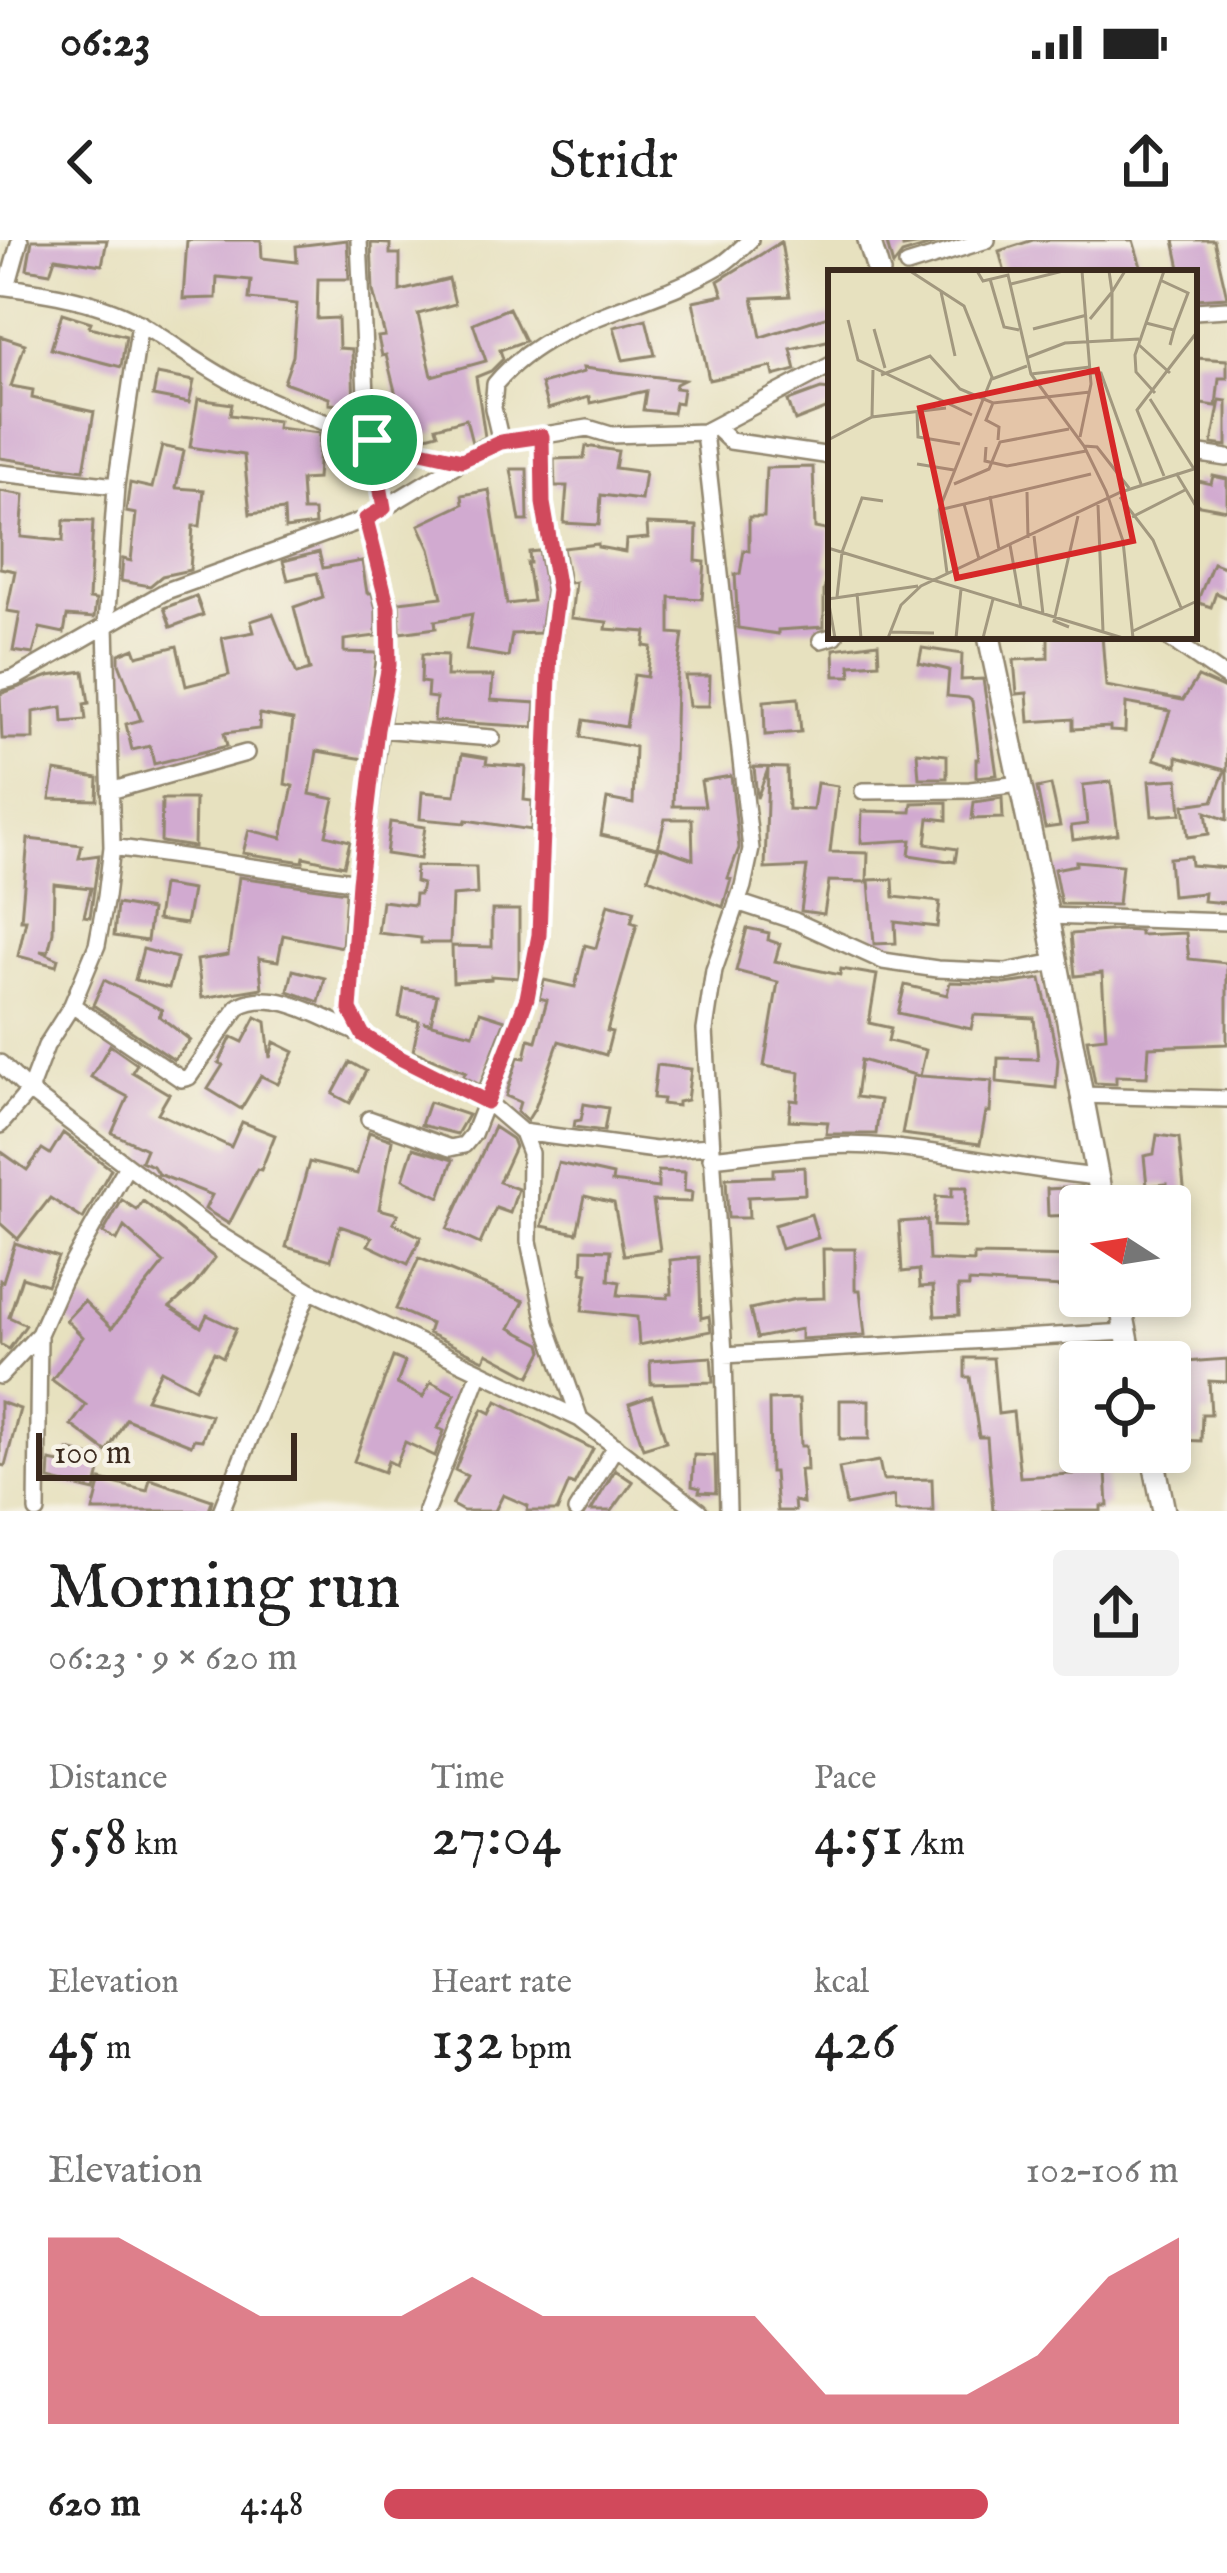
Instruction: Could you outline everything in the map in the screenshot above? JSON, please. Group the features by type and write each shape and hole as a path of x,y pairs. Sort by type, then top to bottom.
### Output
{"street":[{"path":"20,240 4,287 88,304 140,323 176,350 247,390 372,440 462,460"},
{"path":"359,240 367,417 384,508"},
{"path":"501,442 493,408 495,384 517,362 597,314 722,264 750,240"},
{"path":"869,240 878,270"},
{"path":"907,265 988,240"},
{"path":"1197,311 1227,309"},
{"path":"0,1125 29,1091 97,945 112,848 106,625 116,486 140,323"},
{"path":"0,682 15,678 166,591 366,519 462,460 501,442 588,428 611,435 710,430 828,366"},
{"path":"710,430 730,440 828,456"},
{"path":"710,430 751,849 714,970 705,1030 728,1511"},
{"path":"369,1119 458,1149 473,1134 527,998 539,935 550,650 558,590 543,503 542,436"},
{"path":"1197,453 1227,458"},
{"path":"0,473 116,486"},
{"path":"363,1035 350,1010 359,882 389,665 388,607 366,519"},
{"path":"989,639 1099,1185"},
{"path":"1170,639 1227,678"},
{"path":"377,729 492,738"},
{"path":"110,791 246,753"},
{"path":"863,791 970,790 1020,784"},
{"path":"112,848 359,882"},
{"path":"737,902 795,921 884,962 1006,972 1056,962"},
{"path":"1048,916 1227,922"},
{"path":"71,1005 181,1079 189,1077 239,1006 272,999 363,1035 487,1102 522,1132 530,1154 529,1241 547,1323 580,1419"},
{"path":"0,1063 29,1091 214,1232 310,1290 580,1419 699,1511"},
{"path":"1079,1095 1227,1100"},
{"path":"522,1132 655,1150 886,1147 1098,1177"},
{"path":"3,1367 39,1334 63,1280 128,1166"},
{"path":"221,1511 310,1290"},
{"path":"1123,1317 1128,1341"},
{"path":"724,1355 1126,1332"},
{"path":"37,1511 39,1334"},
{"path":"426,1511 480,1372"},
{"path":"576,1511 616,1446"},
{"path":"1156,1473 1164,1511"}],"building":[{"path":"32,240 107,240 102,265 55,258 50,273 27,269"},
{"path":"187,240 261,240 262,258 297,262 296,246 347,240 349,279 318,279 317,319 338,318 339,348 352,349 354,406 329,404 329,398 284,382 293,356 297,304 249,299 251,280 217,277 216,298 183,299"},
{"path":"886,240 902,240 903,247 947,240 902,254 893,266"},
{"path":"1033,240 1133,240 1142,270 1004,270 999,251"},
{"path":"1174,240 1214,240 1227,297 1197,299 1197,270 1180,270"},
{"path":"781,242 790,296 753,298 761,337 828,316 828,341 791,349 796,370 774,376 772,367 709,380 693,301 723,295 718,281"},
{"path":"371,243 390,244 390,254 400,254 400,291 449,279 455,304 418,314 432,376 486,361 473,323 509,308 525,341 500,350 503,359 476,377 485,437 472,443 466,419 436,427 438,433 419,438 406,435 378,337 385,336 373,291"},
{"path":"62,313 91,322 89,327 126,336 121,367 51,349"},
{"path":"646,319 655,355 623,360 614,327"},
{"path":"0,336 25,344 11,386 33,390 32,398 94,412 84,470 0,458"},
{"path":"1197,358 1227,360 1227,378 1219,378 1216,406 1197,403"},
{"path":"583,368 684,380 675,388 683,389 681,403 675,402 673,413 643,410 646,391 590,403 589,397 548,409 541,384 584,372"},
{"path":"157,374 194,381 189,403 153,396"},
{"path":"828,390 828,408 795,421 788,401"},
{"path":"198,399 232,404 230,415 320,433 317,479 301,480 303,511 314,511 315,525 285,529 284,510 250,514 244,455 190,447"},
{"path":"1220,400 1227,401 1227,446 1212,444"},
{"path":"162,446 184,451 176,488 204,490 200,526 193,526 190,570 162,576 150,586 121,581 123,559 131,561 136,514 126,512 130,483 152,488"},
{"path":"586,446 618,451 615,468 645,472 641,500 601,495 599,525 564,523 567,486 555,486 554,459 584,458"},
{"path":"813,467 815,528 828,530 824,627 778,630 778,634 738,628 735,574 740,574 744,550 749,551 749,517 764,517 766,468"},
{"path":"511,469 527,469 528,521 520,521"},
{"path":"1213,476 1227,479 1227,510 1197,505 1197,481 1211,484"},
{"path":"489,490 507,604 533,601 527,563 529,552 539,551 546,591 540,633 512,634 508,657 466,650 472,614 435,621 436,628 400,633 399,602 442,597 419,525 463,504 462,495"},
{"path":"0,491 24,495 21,537 63,541 64,520 93,521 89,599 96,600 94,618 67,616 64,633 40,628 33,654 13,651 20,613 7,611 15,571 0,568"},
{"path":"647,524 697,526 696,561 705,562 702,599 670,597 670,633 683,634 676,684 673,806 705,806 701,781 731,776 739,848 723,907 648,878 659,847 693,859 692,819 665,819 658,848 601,835 607,799 633,804 635,747 581,737 584,720 626,727 634,675 647,677 651,647 644,646 646,632 606,629 607,622 571,618 575,582 569,583 563,548 598,544 625,552 626,540 648,538"},
{"path":"319,552 323,568 362,561 367,593 372,593 376,609 376,636 344,640 344,652 377,653 364,759 317,751 310,794 334,799 326,835 350,841 344,866 304,857 303,862 243,853 249,830 282,838 293,786 285,784 293,720 260,714 259,729 224,733 227,746 154,764 150,746 132,750 126,724 141,720 119,663 119,654 134,648 137,656 177,646 186,686 229,675 222,638 254,632 251,621 273,614 297,674 310,670 294,607 323,597 317,573 288,580 283,561"},
{"path":"1213,563 1227,568 1227,598 1216,593 1211,607 1199,603 1199,597"},
{"path":"196,596 203,615 171,627 164,608"},
{"path":"1048,639 1102,639 1106,686 1183,700 1198,677 1227,690 1227,820 1206,812 1209,834 1188,837 1184,805 1213,801 1225,770 1177,757 1177,766 1154,759 1170,711 1126,703 1125,732 1110,731 1110,727 1073,729 1073,719 1029,722 1027,693 1017,694 1014,660 1048,658"},
{"path":"878,643 879,663 850,665 851,676 835,676 834,649"},
{"path":"922,648 962,654 961,680 983,679 997,775 976,777 979,759 972,701 947,696 949,670 919,663"},
{"path":"422,654 447,655 446,676 493,676 491,700 536,703 534,727 434,721 436,698 427,697 428,683 421,682"},
{"path":"84,671 89,703 84,704 86,720 63,722 62,707 33,712 33,739 2,739 0,694 49,676"},
{"path":"685,676 710,676 709,706 689,706"},
{"path":"798,698 801,732 765,735 764,701"},
{"path":"917,752 947,755 947,778 919,778"},
{"path":"462,754 487,758 486,764 526,767 524,800 532,801 531,830 420,819 422,792 455,795"},
{"path":"754,767 787,768 788,809 813,810 817,783 838,786 830,852 868,853 867,882 829,881 824,914 801,911 807,867 765,869 768,769 757,798"},
{"path":"55,771 98,778 97,800 50,799"},
{"path":"1178,779 1181,814 1152,816 1149,781"},
{"path":"1111,782 1118,834 1073,840 1071,826 1087,824 1083,785"},
{"path":"1051,785 1060,826 1045,828 1037,788"},
{"path":"1002,798 1003,818 972,819 974,802"},
{"path":"162,799 195,799 194,847 161,842"},
{"path":"947,802 947,820 929,818 926,844 957,849 955,862 909,855 911,840 861,843 862,811 911,812 912,803"},
{"path":"390,822 425,827 420,859 386,854"},
{"path":"28,839 82,845 79,858 99,855 90,917 84,916 91,888 54,884 53,932 48,952 40,951 58,959 56,966 18,956 26,920 21,920"},
{"path":"1190,856 1191,865 1227,868 1227,903 1203,901 1204,893 1172,896 1169,858"},
{"path":"1076,861 1122,865 1118,905 1061,904 1054,869 1076,865"},
{"path":"416,866 476,867 477,894 452,896 450,943 421,943 421,938 378,933 382,901 414,905 422,884 415,882"},
{"path":"239,877 346,892 342,947 283,935 278,961 259,958 262,988 202,998 197,960 228,955"},
{"path":"893,879 894,897 940,902 937,927 895,922 896,943 874,944 869,880"},
{"path":"162,885 192,890 186,924 157,920"},
{"path":"117,904 151,910 147,941 114,936"},
{"path":"608,904 634,911 631,922 637,924 607,1031 612,1032 606,1055 559,1041 527,1121 517,1112 520,1102 506,1096 518,1057 525,1058 529,1039 536,1041 547,1000 539,998 544,980 575,987 585,945 596,948"},
{"path":"492,910 519,910 519,978 491,976 453,982 452,946 492,947"},
{"path":"747,928 769,933 768,940 780,944 775,961 840,975 841,969 877,975 869,1023 891,1028 888,1041 926,1050 920,1076 992,1081 990,1112 986,1112 980,1144 902,1134 913,1076 919,1076 861,1060 856,1097 880,1100 876,1134 826,1134 828,1122 789,1120 791,1100 798,1101 800,1072 764,1066 778,982 736,971"},
{"path":"1140,931 1140,935 1186,933 1189,959 1227,963 1227,1044 1149,1047 1147,1077 1116,1076 1116,1084 1095,1083 1087,1039 1106,1037 1102,973 1075,976 1071,934"},
{"path":"143,949 177,958 169,988 135,980"},
{"path":"293,970 325,978 319,1002 288,991"},
{"path":"1041,979 1058,1059 1056,1088 997,1082 998,1058 1038,1059 1034,1018 974,1015 971,1029 898,1013 905,985 947,995 950,982 1005,984"},
{"path":"104,980 162,1010 159,1016 190,1040 174,1060 93,1005"},
{"path":"404,989 437,995 431,1023 423,1022 473,1034 480,1012 505,1020 480,1085 463,1076 466,1072 413,1051 419,1021 399,1017"},
{"path":"256,1017 266,1022 270,1058 274,1042 294,1052 278,1084 261,1076 241,1109 208,1089 232,1037 243,1042"},
{"path":"110,1045 137,1064 132,1072 169,1094 158,1113 231,1147 242,1122 275,1135 261,1170 257,1169 229,1224 205,1209 212,1195 158,1174 141,1161 146,1149 112,1133 128,1097 91,1077"},
{"path":"350,1062 366,1071 350,1103 333,1094"},
{"path":"657,1065 691,1069 687,1100 678,1106 653,1098"},
{"path":"429,1102 468,1115 457,1134 421,1125"},
{"path":"584,1104 608,1108 604,1131 574,1127 581,1120"},
{"path":"494,1127 512,1139 515,1147 499,1182 518,1189 510,1213 496,1208 480,1244 447,1229"},
{"path":"369,1132 392,1140 379,1209 398,1214 393,1223 421,1237 408,1264 368,1245 372,1237 340,1226 331,1260 286,1247 309,1162 357,1174"},
{"path":"63,1133 111,1169 83,1219 50,1198 18,1239 0,1223 0,1151 27,1170 42,1149 50,1154"},
{"path":"1157,1135 1179,1138 1184,1185 1147,1185 1144,1156 1154,1154"},
{"path":"413,1148 453,1160 440,1197 403,1179"},
{"path":"558,1163 613,1175 612,1182 658,1188 658,1171 685,1172 684,1191 692,1192 691,1202 653,1201 660,1250 624,1255 614,1203 585,1196 577,1233 542,1226"},
{"path":"804,1167 805,1194 748,1197 749,1218 728,1218 726,1178 773,1176 773,1169"},
{"path":"952,1187 967,1187 965,1227 934,1226 936,1196 952,1197"},
{"path":"1059,1188 1059,1216 1048,1216 1047,1189"},
{"path":"122,1200 137,1210 143,1201 215,1258 170,1307 201,1327 207,1315 236,1329 223,1357 214,1352 195,1388 161,1370 146,1399 211,1415 202,1440 194,1439 191,1445 126,1419 107,1452 71,1425 86,1405 52,1380 83,1337 66,1320 84,1301 112,1328 164,1263 124,1227 117,1241 103,1233"},
{"path":"811,1214 818,1238 781,1249 774,1225"},
{"path":"927,1220 929,1260 974,1262 974,1255 1059,1257 1059,1287 969,1282 969,1287 958,1287 959,1315 935,1316 933,1286 920,1287 919,1270 902,1272 899,1222"},
{"path":"15,1243 58,1257 47,1285 22,1277 9,1317 26,1325 9,1349 0,1344 0,1280"},
{"path":"583,1249 611,1250 609,1280 620,1282 618,1295 668,1298 672,1294 670,1260 699,1257 701,1318 709,1316 711,1331 639,1345 637,1317 582,1311 588,1273 582,1272"},
{"path":"823,1249 855,1249 855,1290 860,1290 865,1335 801,1339 801,1329 757,1338 750,1309 824,1298"},
{"path":"419,1258 524,1301 510,1328 541,1344 543,1351 530,1376 487,1353 484,1360 428,1333 431,1324 396,1309"},
{"path":"393,1357 405,1362 397,1384 423,1397 431,1382 455,1394 438,1428 444,1431 435,1456 405,1442 396,1465 388,1461 384,1472 354,1461"},
{"path":"711,1357 713,1382 651,1384 650,1361"},
{"path":"965,1358 993,1358 998,1414 1013,1412 1020,1477 1106,1473 1108,1506 1101,1506 1101,1511 993,1511 987,1437 979,1437 970,1377 965,1377"},
{"path":"1227,1359 1227,1382 1209,1381 1211,1414 1202,1414 1201,1441 1191,1441 1191,1362"},
{"path":"652,1396 666,1441 643,1448 629,1404"},
{"path":"799,1399 807,1470 800,1470 803,1503 794,1501 795,1511 777,1511 774,1472 770,1472 769,1400"},
{"path":"840,1400 869,1400 869,1439 840,1439"},
{"path":"497,1401 593,1449 574,1485 569,1483 557,1511 527,1511 528,1506 503,1495 495,1511 463,1511 452,1505 467,1476 455,1470 466,1442 483,1409 491,1413"},
{"path":"0,1402 20,1409 5,1466 0,1465"},
{"path":"68,1450 103,1459 95,1491 49,1480 50,1461 65,1464"},
{"path":"694,1455 715,1456 716,1493 699,1492 700,1488 692,1486"},
{"path":"879,1461 883,1480 932,1479 933,1511 895,1511 894,1496 846,1505 839,1468"},
{"path":"615,1470 633,1482 612,1511 591,1511"},
{"path":"150,1479 212,1500 209,1511 93,1511 101,1480 147,1491"}],"route":[{"path":"542,436 543,503 558,590 550,650 539,935 527,998 487,1102 363,1035 350,1010 359,882 389,665 388,607 366,519 384,508 372,440 462,460 501,442 542,436"}]}
